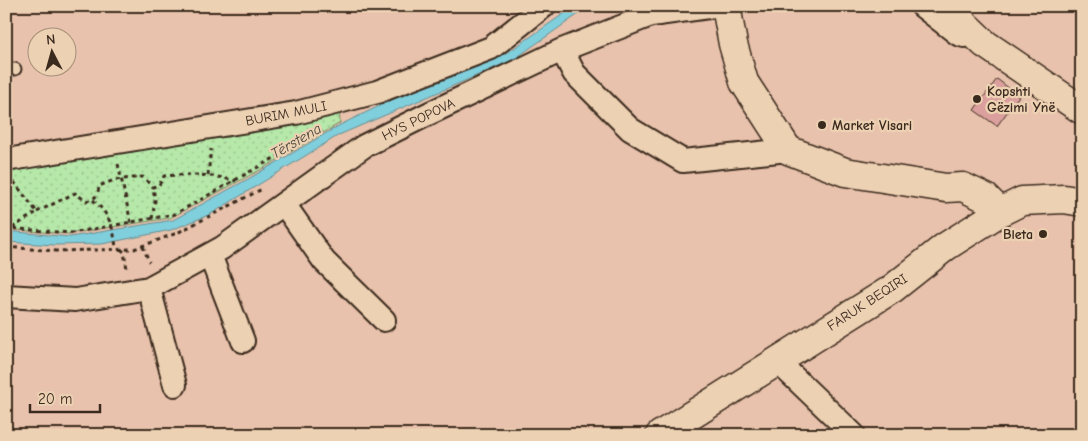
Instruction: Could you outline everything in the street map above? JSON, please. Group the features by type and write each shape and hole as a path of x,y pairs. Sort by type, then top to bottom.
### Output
{"street":[{"name":"BURIM MULI","path":"9,169 296,113 377,92 491,48 544,6"},
{"name":"HYS POPOVA","path":"6,296 74,300 149,288 210,255 364,146 562,50 651,15 716,6"},
{"path":"726,6 733,44 744,82 788,150"},
{"path":"922,6 958,34 986,44"},
{"path":"945,6 986,44 1082,110"},
{"path":"562,50 574,73 630,129 683,161 788,150 845,172 946,188 963,187 986,198 1000,212"},
{"path":"946,188 964,202 966,233"},
{"name":"FARUK BEQIRI","path":"660,435 776,360 892,289 966,233 1000,212 1022,201 1064,198 1082,202"},
{"path":"284,204 324,262 384,320"},
{"path":"210,255 242,341"},
{"path":"149,288 175,385"},
{"path":"776,360 854,435"}],"path":[{"path":"6,228 72,232 113,227 175,214 327,128"},
{"path":"9,169 37,212"},
{"path":"153,187 159,186 164,176 193,173 218,176 236,181"},
{"path":"93,200 98,194 99,186 122,179 143,177 153,187 155,201 152,219"},
{"path":"122,179 131,223"},
{"path":"12,228 37,212 75,193 86,200 93,200 103,209 113,227 116,247"}],"green space":[{"path":"339,104 340,123 260,170 170,218 67,234 6,229 6,164"}],"water":[{"path":"575,6 590,6 513,60 339,135 211,214 171,230 102,244 55,245 6,242 6,231 70,237 173,220 250,178 340,125 396,98 507,53"}],"building":[{"name":"Kopshti Gëzimi Ynë","path":"997,79 1019,96 997,126 974,110"}],"place":[{"name":"Kopshti Gëzimi Ynë","path":"977,99"},
{"name":"Market Visari","path":"822,125"},
{"name":"Bleta","path":"1043,234"}],"water label":[{"name":"Tërstena","path":"296,141"}]}
